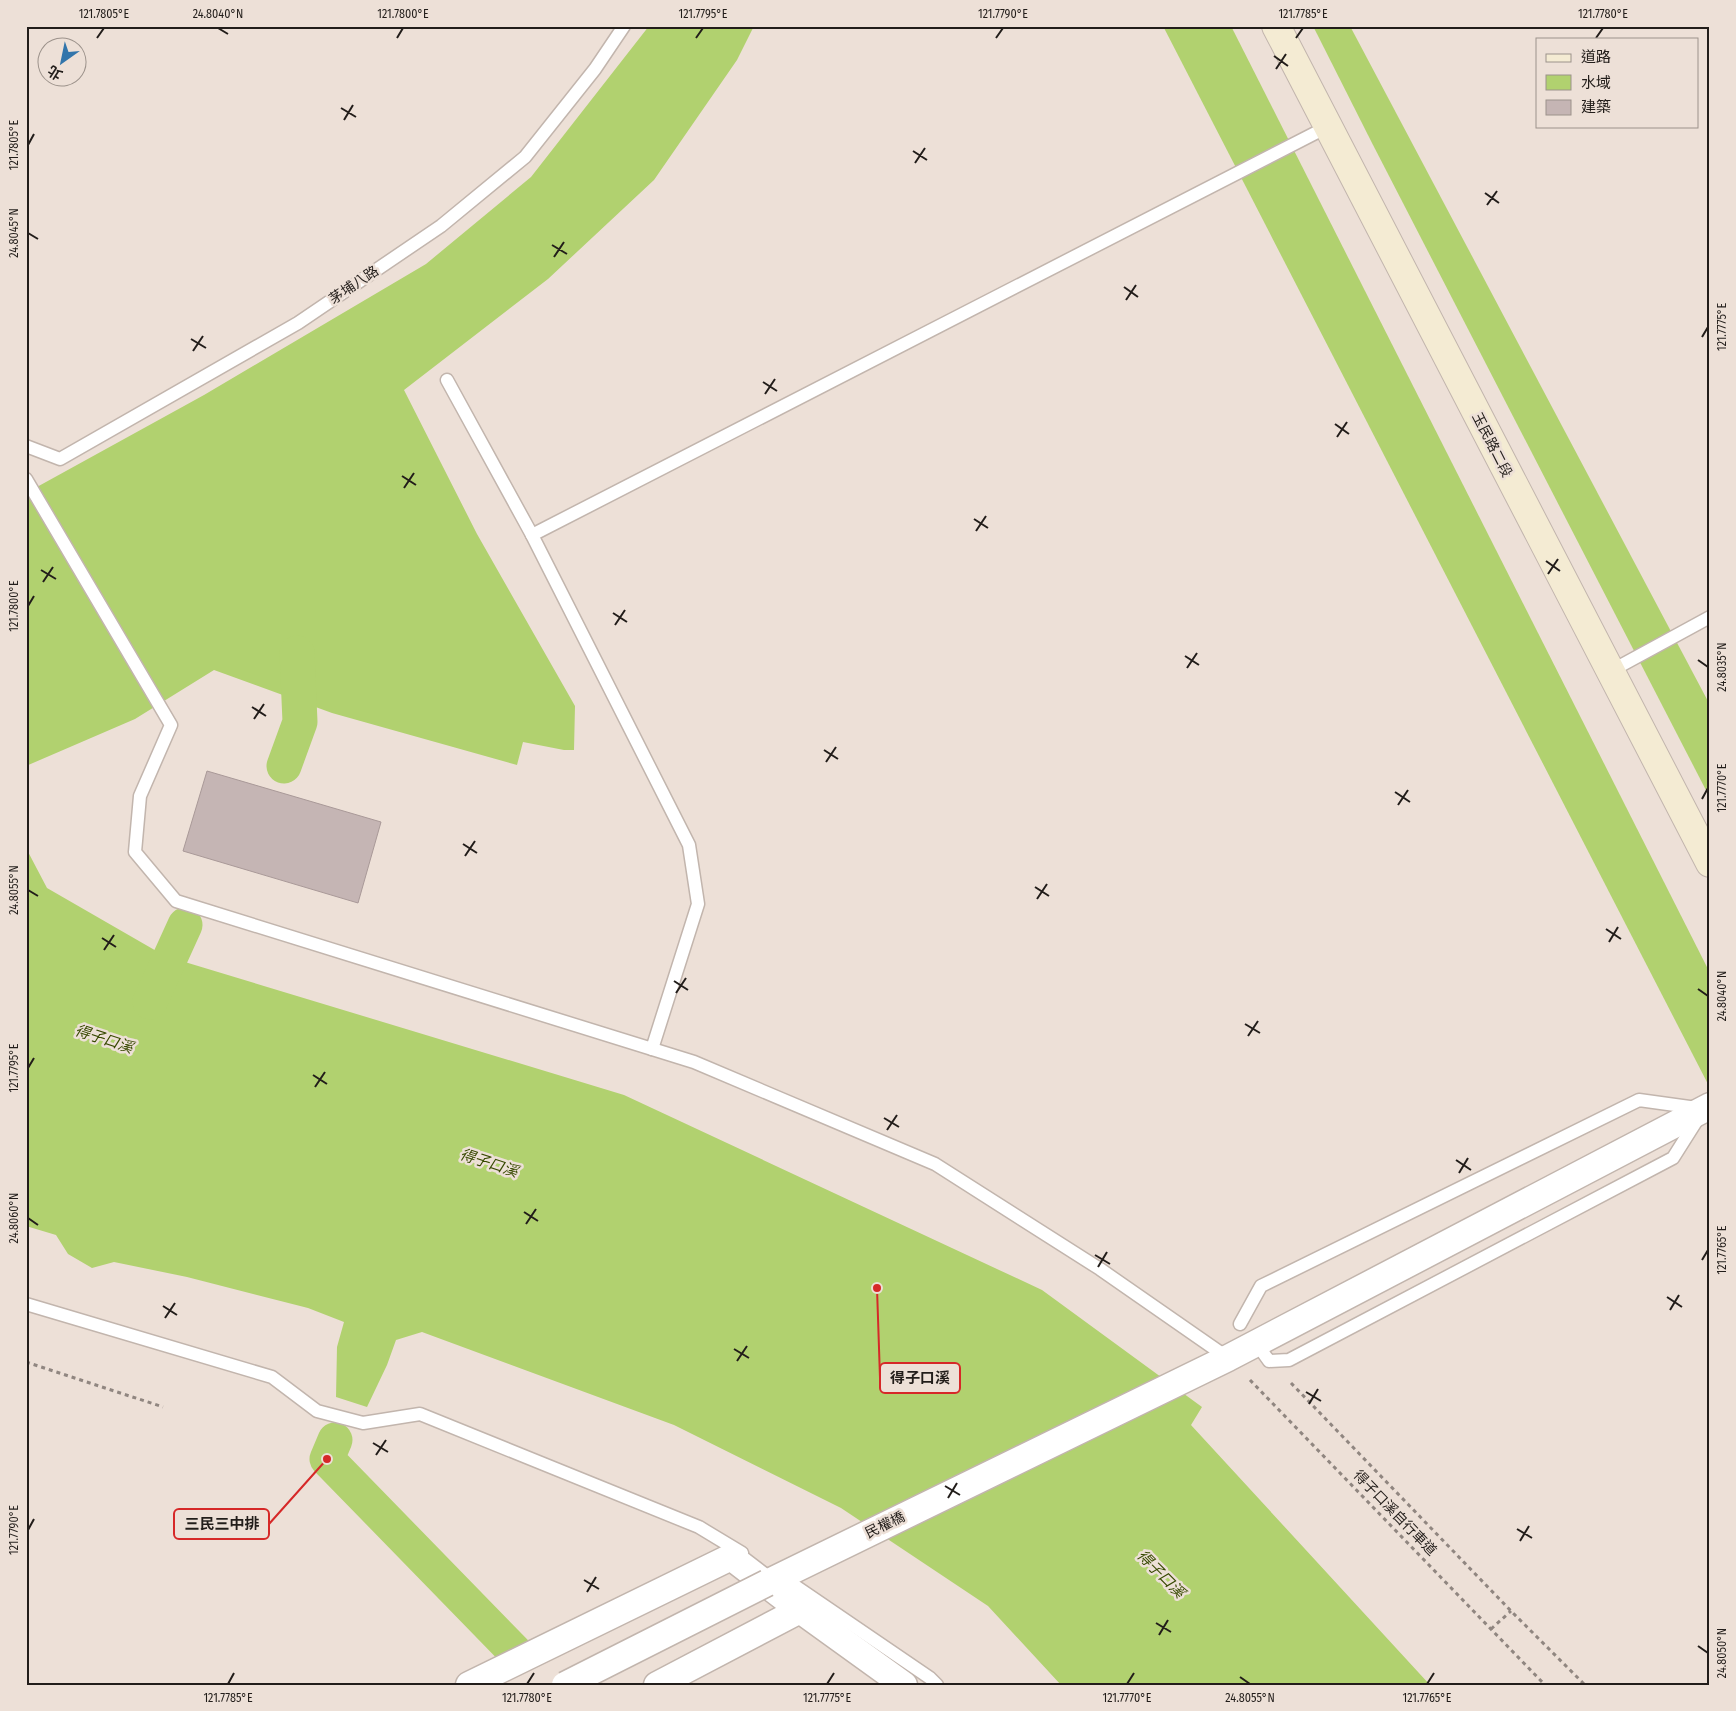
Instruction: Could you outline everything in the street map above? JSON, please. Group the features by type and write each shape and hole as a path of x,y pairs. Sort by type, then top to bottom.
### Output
{"street":[{"name":"玉民路二段","path":"1276,26 1609,672 1710,863"},
{"name":"民權橋","path":"565,1685 775,1573 1217,1363 1707,1107"},
{"path":"469,1685 731,1557 800,1610 904,1685"},
{"path":"656,1685 800,1610"}],"lane":[{"name":"茅埔八路","path":"26,446 60,459 298,323 441,226 525,157 595,69 624,26"},
{"path":"532,536 1329,126"},
{"path":"447,380 532,536 689,845 698,904 652,1049"},
{"path":"26,479 171,725 140,796 135,852 176,901 694,1062 935,1164 1100,1269 1217,1363"},
{"path":"1609,672 1710,617"},
{"path":"1240,1324 1261,1286 1639,1100 1707,1107 1672,1158 1289,1360 1266,1357"},
{"path":"26,1304 272,1377 317,1410 363,1423 420,1414 698,1527 775,1573 930,1678 937,1685"}],"path":[{"path":"1266,1357 1511,1611 1586,1685"},
{"path":"26,1362 163,1408"},
{"name":"得子口溪自行車道","path":"1217,1363 1491,1629 1546,1685"},
{"path":"1491,1629 1511,1611"}],"water":[{"path":"649,26 754,26 737,60 654,180 548,279 404,390 477,534 575,706 574,750 564,750 523,742 517,765 332,713 214,670 135,719 26,766 26,493 204,395 426,264 531,177"},
{"path":"1163,26 1231,26 1710,973 1710,1088"},
{"path":"1313,26 1350,26 1710,705 1710,798 1372,143"},
{"path":"26,848 47,888 165,956 624,1095 1042,1290 1202,1407 1191,1425 1430,1685 1061,1685 988,1606 841,1508 674,1425 422,1332 396,1340 387,1365 367,1407 336,1397 337,1347 344,1322 308,1308 187,1277 114,1262 92,1268 68,1254 56,1235 26,1226"}],"building":[{"path":"207,771 381,822 358,903 183,851"}],"waterway":[{"path":"284,766 300,722 297,653"},
{"path":"150,1002 185,925"},
{"path":"335,1440 327,1459 518,1655"}],"place":[{"name":"得子口溪","path":"877,1288"},
{"name":"三民三中排","path":"327,1459"}]}
